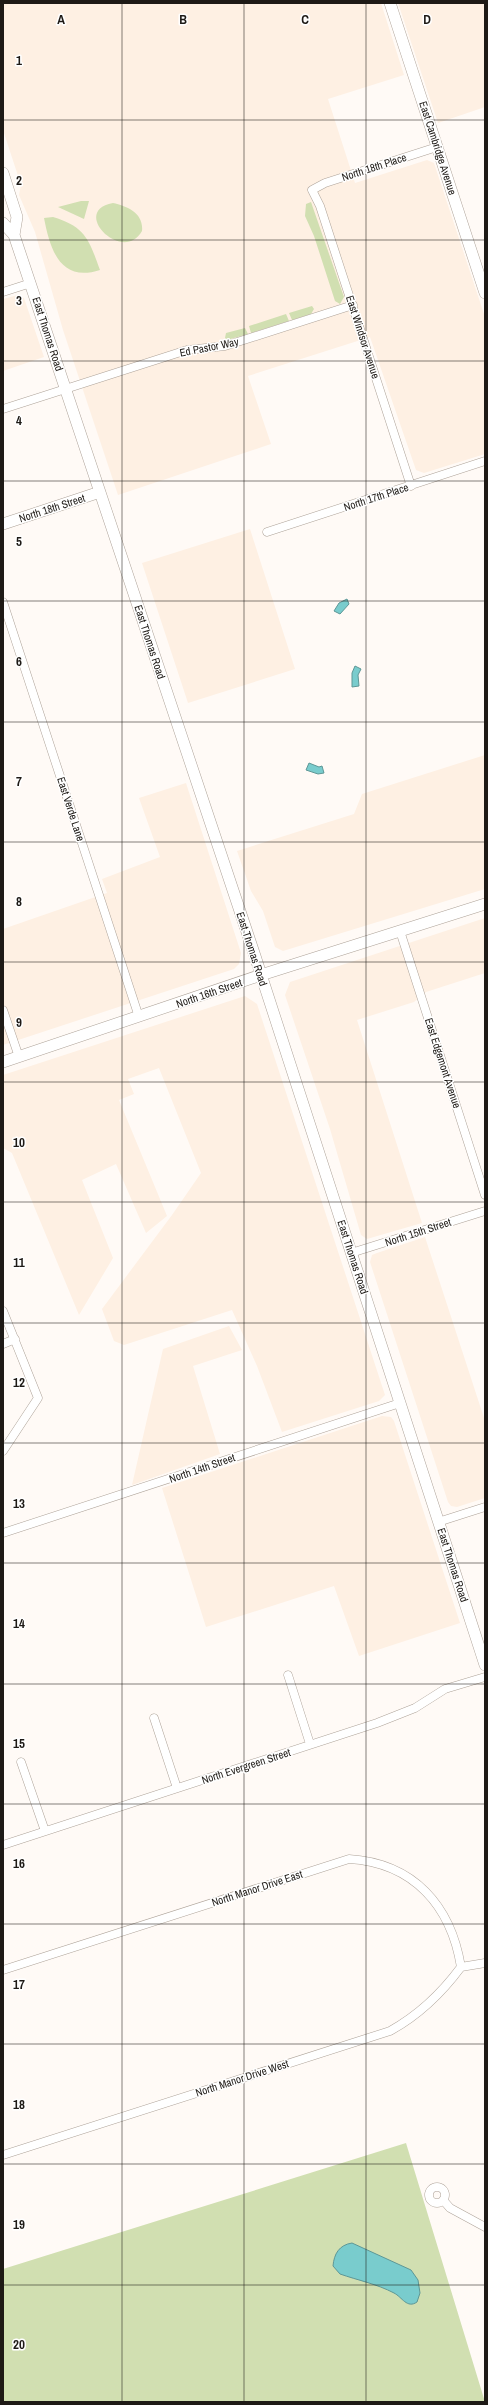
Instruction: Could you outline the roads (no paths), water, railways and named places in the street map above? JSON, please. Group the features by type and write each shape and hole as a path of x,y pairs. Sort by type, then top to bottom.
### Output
{"main road":[{"name":"East Cambridge Avenue","path":"390,3 485,293"},
{"name":"East Thomas Road","path":"3,173 17,217 14,235"},
{"name":"East Thomas Road","path":"3,223 14,235 66,388 261,975 485,1665"},
{"name":"North 18th Street","path":"3,524 100,492"},
{"name":"North 16th Street","path":"3,1062 261,975 485,904"}],"street":[{"name":"North 18th Place","path":"312,190 325,183 437,147"},
{"name":"East Windsor Avenue","path":"312,190 320,206 411,486"},
{"path":"3,292 30,283"},
{"name":"Ed Pastor Way","path":"3,408 187,350 225,346 353,305"},
{"name":"North 17th Place","path":"266,532 485,461"},
{"name":"East Verde Lane","path":"3,602 139,1016"},
{"name":"East Edgemont Avenue","path":"400,931 485,1195"},
{"path":"3,1010 19,1057"},
{"name":"North 15th Street","path":"351,1253 485,1211"},
{"path":"3,1311 38,1398 3,1452"},
{"path":"3,1344 15,1339"},
{"name":"North 14th Street","path":"3,1533 400,1403"},
{"path":"438,1522 485,1508"},
{"path":"288,1675 310,1744"},
{"name":"North Evergreen Street","path":"3,1845 392,1717 415,1708 445,1689 485,1677"},
{"path":"154,1718 177,1788"},
{"path":"21,1762 45,1831"},
{"name":"North Manor Drive East","path":"3,1970 349,1859 365,1860 400,1872 416,1881 441,1910 448,1922 458,1951 461,1967"},
{"path":"461,1967 485,1963"},
{"name":"North Manor Drive West","path":"3,2155 390,2031 408,2021 431,2002 443,1991 461,1967"},
{"path":"443,2200 450,2208 485,2227"}],"water":[{"path":"347,599 349,604 340,614 334,611 339,603"},
{"path":"355,666 361,669 358,675 359,686 352,687 352,673"},
{"path":"309,763 319,767 322,766 324,773 318,774 306,770"},
{"path":"352,2243 411,2270 418,2280 420,2293 417,2302 413,2304 407,2303 397,2295 387,2290 340,2274 333,2266 336,2254 341,2248"}]}
